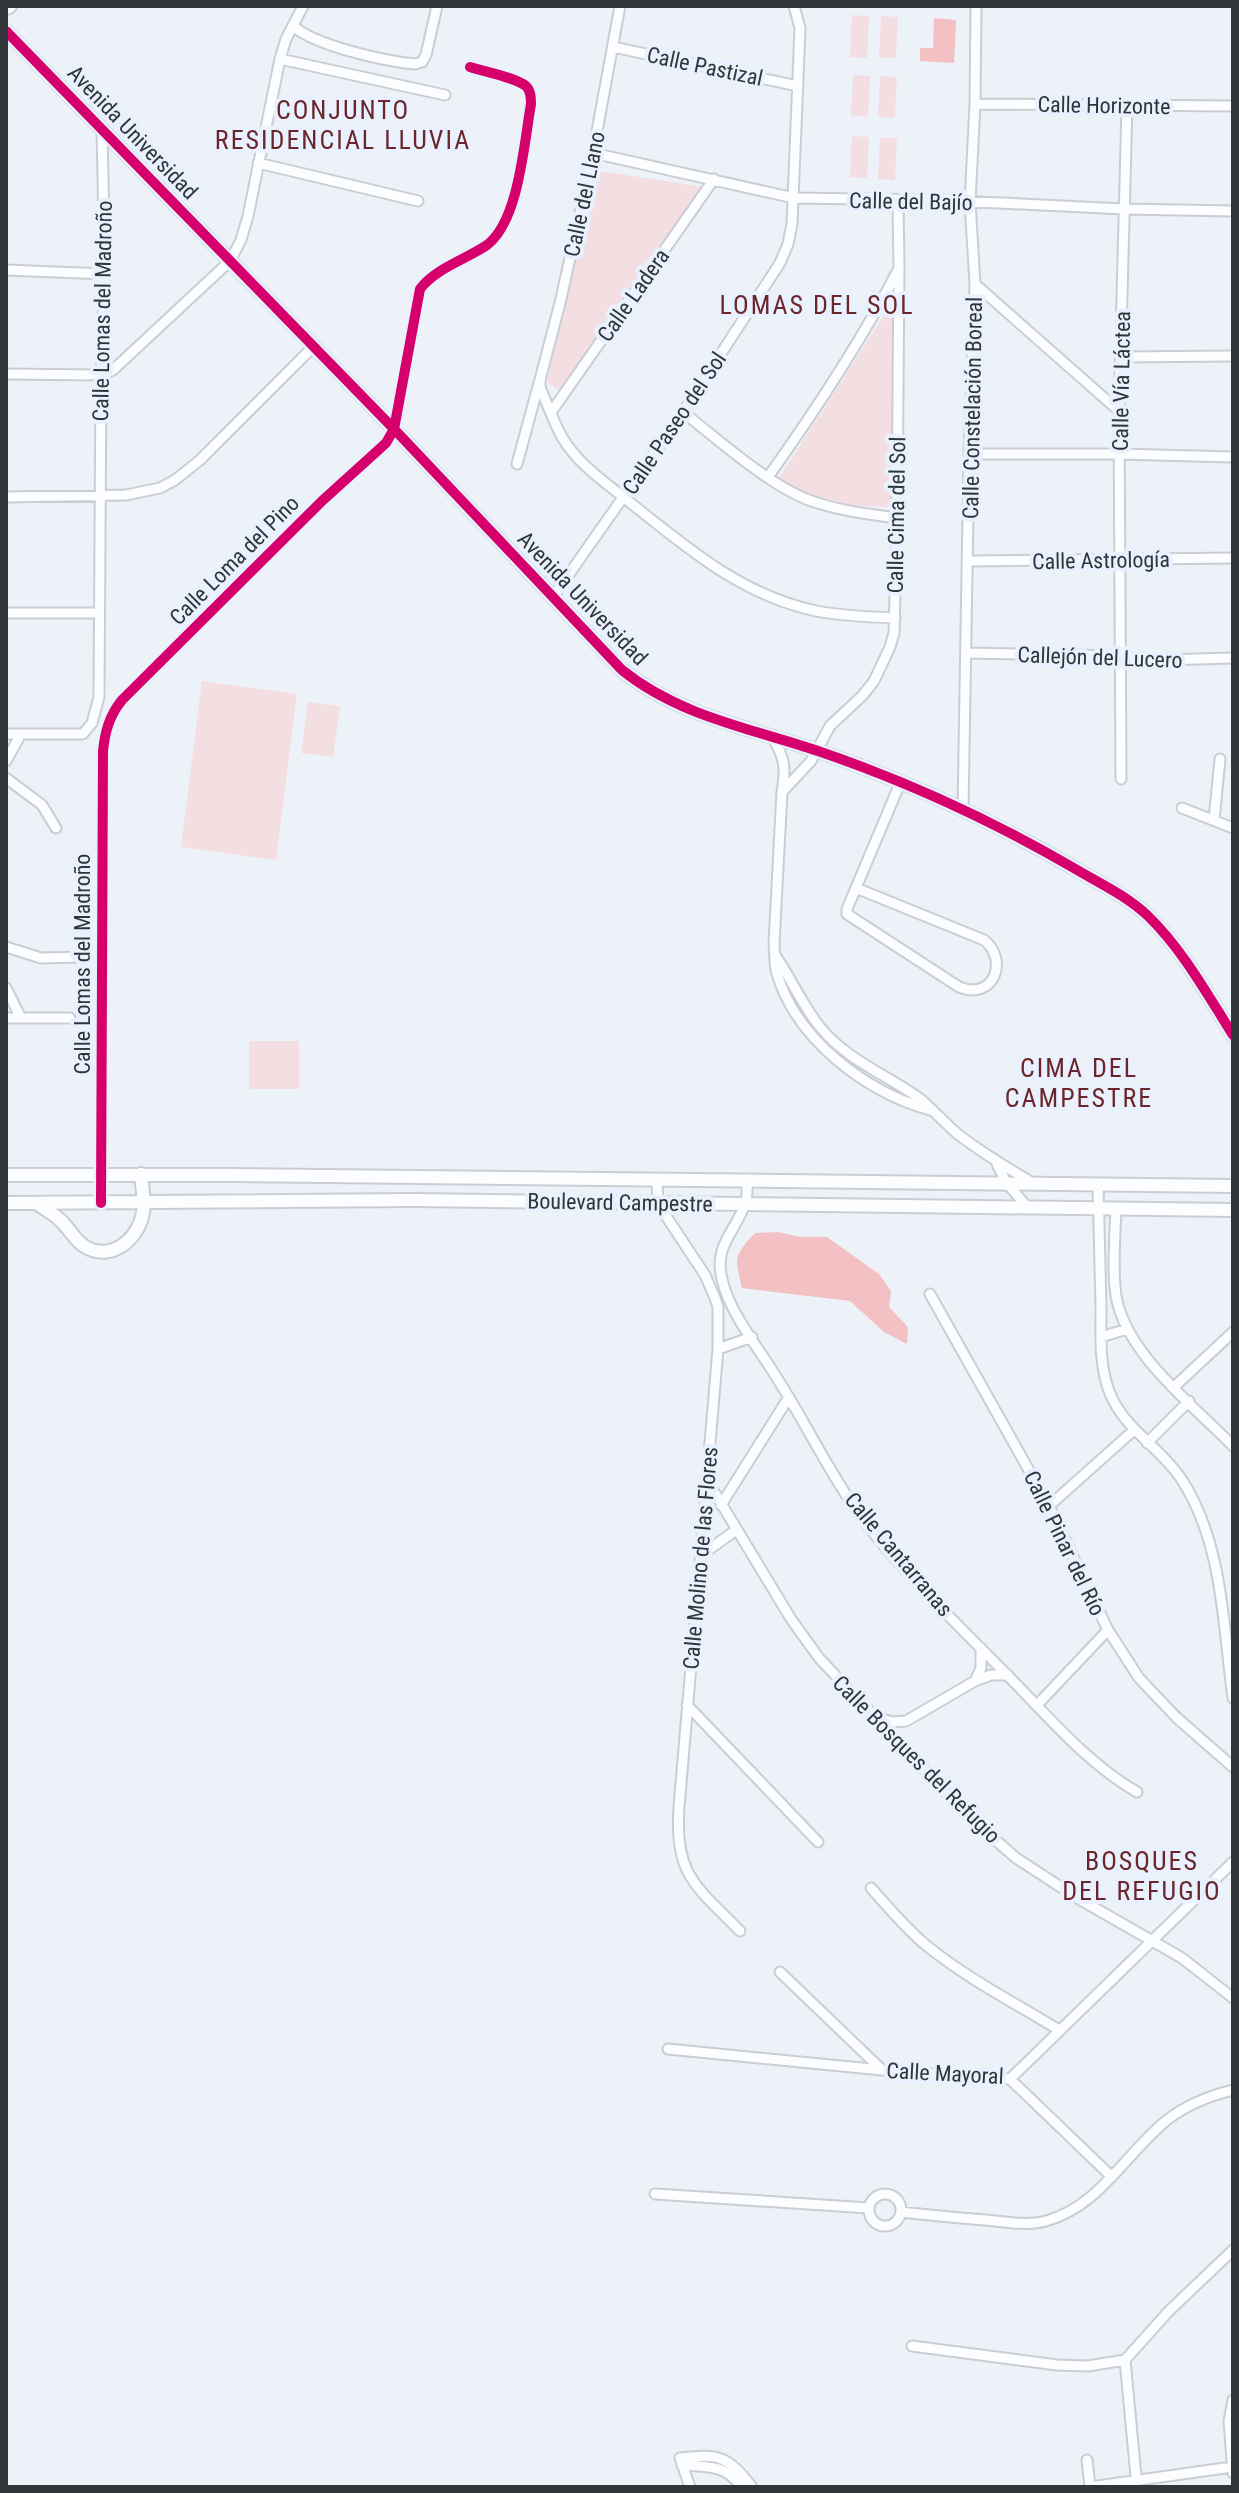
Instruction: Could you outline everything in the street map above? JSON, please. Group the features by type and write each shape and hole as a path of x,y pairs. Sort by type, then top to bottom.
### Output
{"street":[{"path":"6,374 101,375 120,366 230,261 241,240 280,59 286,39 303,6"},
{"path":"293,26 324,44 418,64 426,55 437,6"},
{"name":"Calle del Llano","path":"517,464 561,299 593,153 620,6"},
{"name":"Calle Paseo del Sol","path":"553,597 683,412 780,263 788,244 794,198 800,28 794,6"},
{"name":"Calle Constelación Boreal","path":"963,810 975,284 970,202 976,6"},
{"name":"Avenida Universidad","path":"6,31 394,429 604,653 642,686 688,709 817,750 901,781 1038,847 1122,896 1169,939 1233,1035"},
{"name":"Calle Pastizal","path":"613,47 798,86"},
{"path":"280,59 445,95"},
{"path":"394,429 420,289 431,278 489,243 502,229 514,198 531,104 530,93 526,87 470,67"},
{"name":"Calle Horizonte","path":"975,104 1233,106"},
{"name":"Calle Vía Láctea","path":"1121,779 1119,411 1127,106"},
{"name":"Calle Lomas del Madroño","path":"21,734 77,736 88,730 99,697 101,375 105,274 102,130"},
{"name":"Calle del Bajío","path":"593,153 794,198 1233,211"},
{"path":"258,163 418,201"},
{"name":"Calle Ladera","path":"552,411 714,179"},
{"name":"Calle Cima del Sol","path":"782,792 802,773 830,726 874,681 890,647 895,618 897,518 898,200"},
{"path":"768,477 849,356 899,266"},
{"path":"6,270 105,274"},
{"path":"975,284 1119,411"},
{"path":"6,497 145,493 175,480 200,460 313,347"},
{"path":"1121,357 1233,356"},
{"path":"540,380 540,387 571,450 586,466 696,554 749,587 813,610 848,616 895,618"},
{"path":"683,412 784,488 817,502 897,518"},
{"name":"Calle Loma del Pino","path":"108,725 122,700 322,501 386,443 394,429"},
{"path":"969,454 1233,457"},
{"name":"Calle Astrología","path":"969,561 1233,558"},
{"path":"6,613 99,613"},
{"name":"Callejón del Lucero","path":"967,653 1184,660 1233,658"},
{"name":"Calle Lomas del Madroño","path":"101,1203 103,751 108,725"},
{"path":"6,734 21,734 6,761"},
{"path":"773,738 783,755 786,771 774,929 775,966 782,989 794,1011 814,1039 836,1060 863,1079 930,1110 997,1164 1031,1182"},
{"path":"1214,820 1220,759"},
{"path":"6,778 42,805 56,828"},
{"path":"856,888 984,940 992,946 997,966 989,983 975,991 959,987 849,916 847,909 901,781"},
{"path":"1182,808 1233,828"},
{"path":"6,947 41,958 83,957"},
{"path":"6,988 21,1018"},
{"path":"6,1018 70,1018"},
{"path":"997,1164 1006,1182 1027,1207"},
{"path":"38,1204 63,1223 83,1245 102,1252 116,1250 130,1239 140,1223 144,1202 141,1174"},
{"name":"Boulevard Campestre","path":"6,1175 1233,1186"},
{"name":"Calle Cantarranas","path":"747,1180 746,1203 727,1236 720,1264 726,1292 830,1469 856,1509 924,1589 1112,1778 1137,1792"},
{"name":"Calle Molino de las Flores","path":"657,1181 658,1204 711,1288 718,1307 718,1349 678,1819 679,1850 685,1870 699,1889 740,1931"},
{"path":"1098,1184 1104,1378 1123,1418 1179,1476 1198,1506 1208,1531 1218,1585 1233,1698"},
{"name":"Boulevard Campestre","path":"6,1203 413,1200 1233,1210"},
{"path":"1116,1208 1116,1293 1127,1329 1152,1364 1233,1446"},
{"name":"Calle Pinar del Río","path":"930,1294 1049,1506 1108,1630 1139,1678 1177,1718 1233,1767"},
{"path":"1101,1337 1127,1329"},
{"path":"1174,1387 1233,1332"},
{"path":"718,1349 752,1337"},
{"path":"721,1505 789,1397"},
{"path":"1147,1443 1189,1401"},
{"path":"1049,1506 1134,1430"},
{"name":"Calle Bosques del Refugio","path":"707,1480 819,1658 967,1815 1016,1858 1208,1977 1233,1998"},
{"path":"700,1556 736,1530"},
{"path":"1037,1705 1108,1630"},
{"path":"975,1681 981,1668 981,1648"},
{"path":"872,1716 892,1722 906,1721 975,1681 991,1675 1008,1675"},
{"path":"687,1705 818,1842"},
{"name":"Calle Mayoral","path":"668,2049 1010,2079 1233,1862"},
{"path":"871,1888 926,1945 1059,2030"},
{"path":"780,1972 882,2070"},
{"path":"1010,2079 1112,2177"},
{"path":"901,2212 1018,2223 1043,2222 1073,2210 1094,2195 1167,2120 1201,2101 1233,2090"},
{"path":"655,2194 869,2208"},
{"path":"887,2195 896,2199 901,2212 892,2224 882,2226 871,2217 869,2208 874,2199 887,2195"},
{"path":"912,2346 1057,2365 1088,2366 1125,2360 1168,2312 1233,2250"},
{"path":"1125,2360 1137,2484"},
{"path":"1087,2460 1090,2487 1137,2484 1232,2470 1229,2421 1233,2400"},
{"path":"690,2487 681,2462 712,2456 752,2487"},
{"path":"724,2464 742,2487"}],"shaded area":[{"path":"852,15 869,16 867,58 850,57"},
{"path":"881,16 898,17 896,58 879,58"},
{"path":"934,18 956,20 954,63 920,61 920,48 933,48"},
{"path":"853,75 870,76 868,117 851,116"},
{"path":"880,76 897,77 895,118 878,117"},
{"path":"852,136 869,137 867,178 850,177"},
{"path":"880,138 897,138 895,180 878,179"},
{"path":"594,170 703,187 559,390 547,382"},
{"path":"894,300 893,507 858,506 810,495 779,478"},
{"path":"202,681 297,694 276,860 181,847"},
{"path":"308,702 340,706 333,757 301,753"},
{"path":"249,1041 299,1041 299,1089 249,1089"},
{"path":"778,1232 800,1237 827,1237 879,1274 891,1291 889,1307 908,1327 907,1344 884,1332 850,1301 742,1288 737,1263 739,1253 755,1233"}],"cycle path":[{"path":"6,31 394,429 622,670 644,686 691,710 818,751 948,803 1011,833 1111,889 1148,916 1172,943 1233,1035"},
{"path":"101,1203 103,751 108,724 122,700 322,501 386,443 394,429 420,289 442,270 487,245 498,234 518,180 531,104 529,90 514,80 470,67"}],"district":[{"name":"CONJUNTO RESIDENCIAL LLUVIA","path":"343,125"},
{"name":"LOMAS DEL SOL","path":"817,305"},
{"name":"CIMA DEL CAMPESTRE","path":"1079,1083"},
{"name":"BOSQUES DEL REFUGIO","path":"1142,1876"}]}
